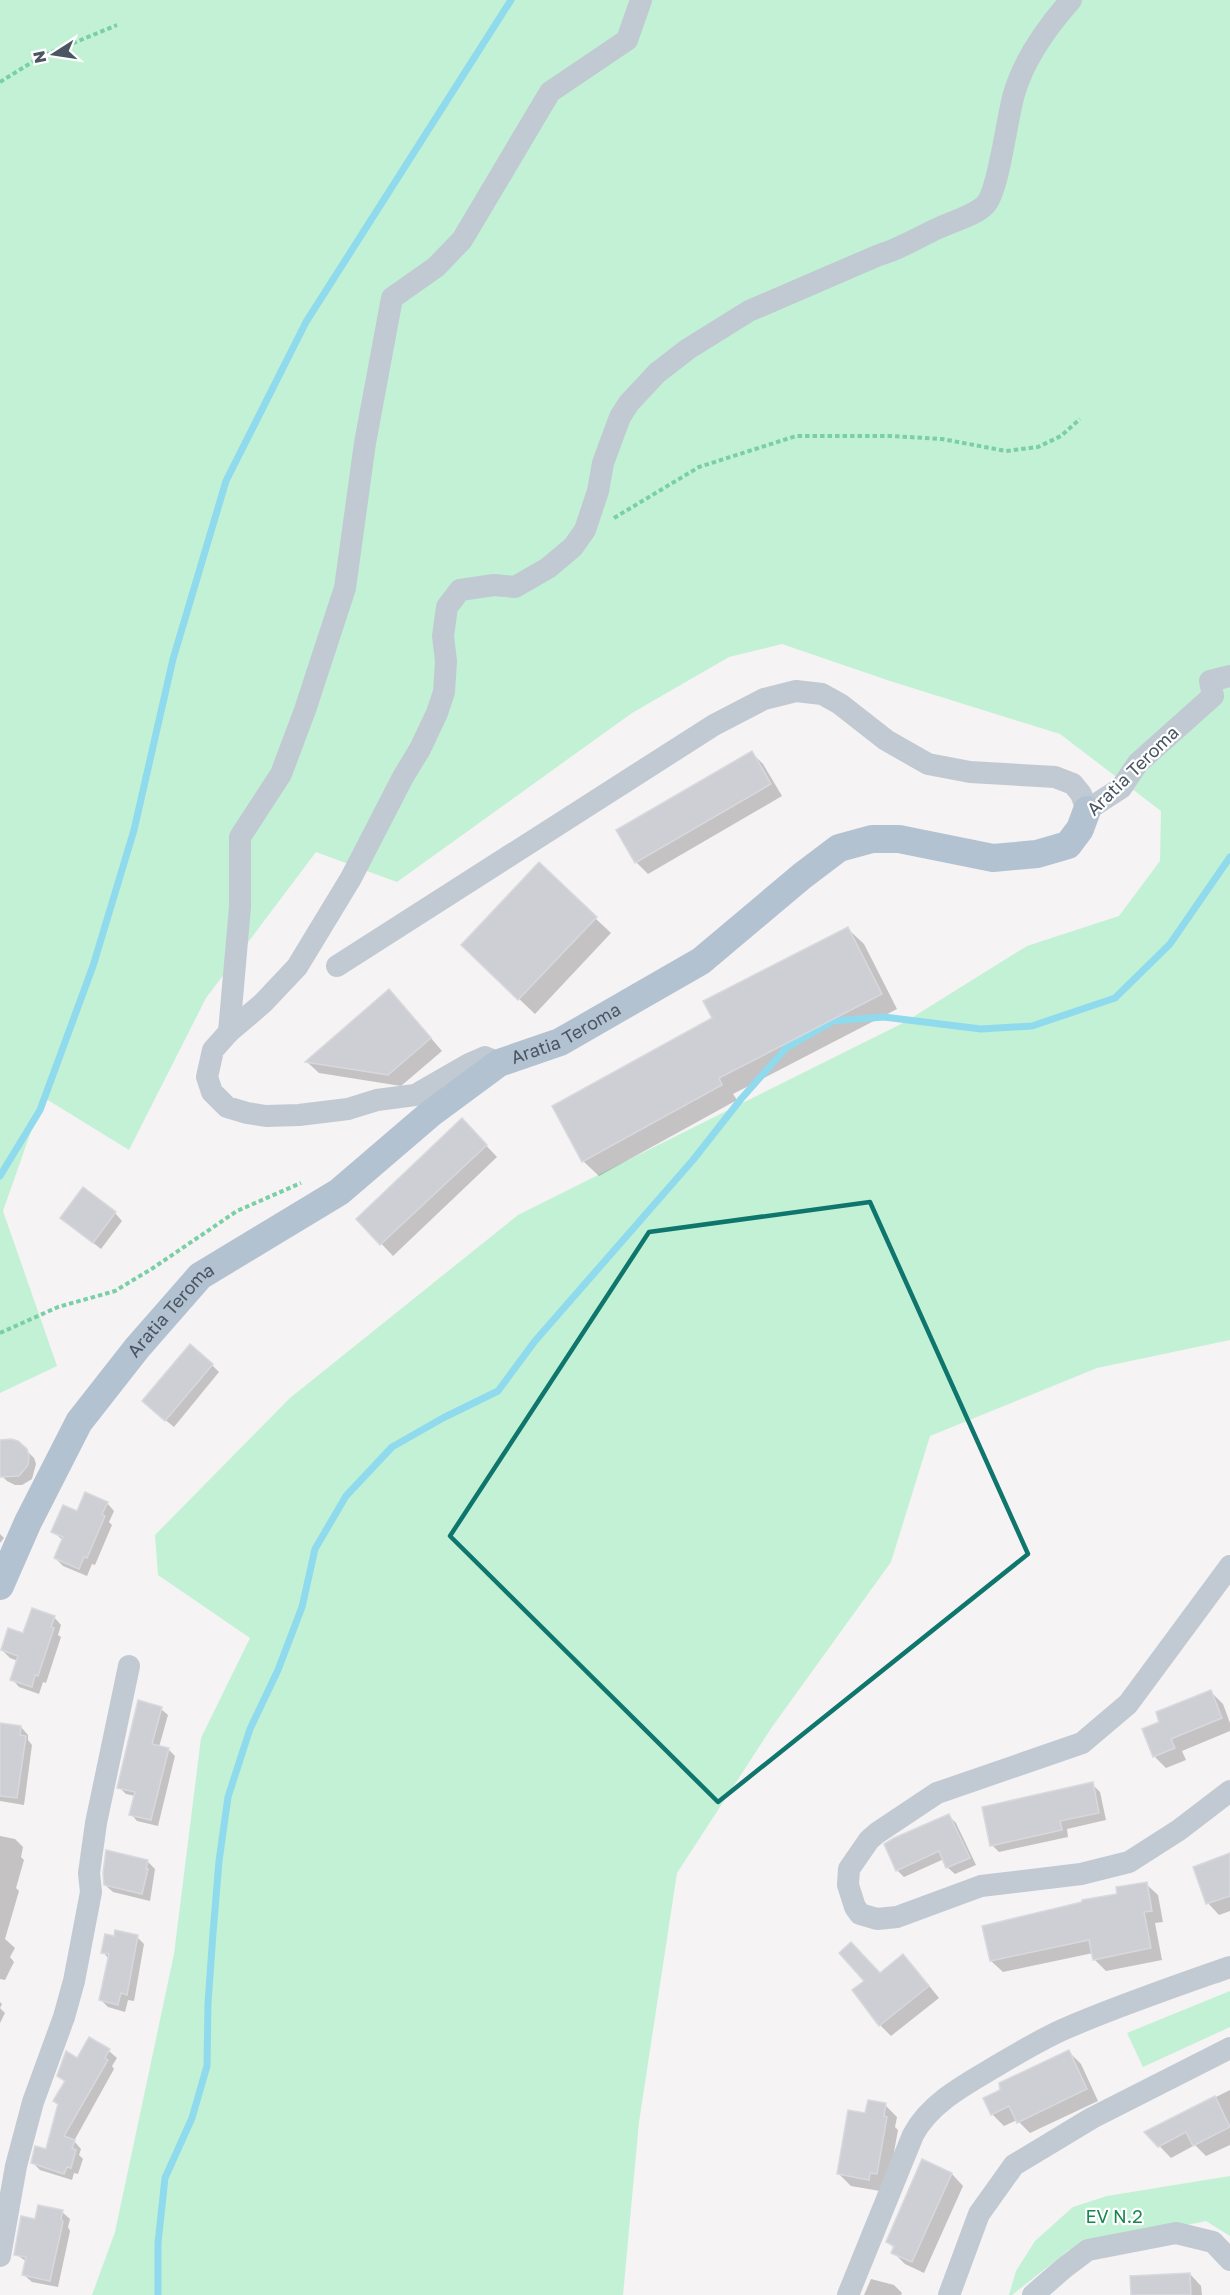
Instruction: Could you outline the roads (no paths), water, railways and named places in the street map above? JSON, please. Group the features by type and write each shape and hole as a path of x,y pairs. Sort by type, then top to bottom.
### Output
{"main road":[{"name":"Aratia Teroma","path":"0,1586 28,1522 79,1422 136,1348 200,1276 339,1192 430,1114 499,1064 560,1042 701,961 839,848 872,839 899,839 993,858 1037,854 1068,845 1080,829 1087,810"}],"street":[{"path":"229,1032 240,907 240,837 281,774 305,710 345,588 365,443 392,298 436,267 462,240 550,92 627,40 640,0"},
{"path":"499,1064 485,1057 415,1095 377,1100 348,1109 299,1115 266,1116 227,1107 212,1092 207,1077 213,1050 297,967 351,878 420,749 444,692 446,661 443,636 447,607 460,590 494,585 515,587 548,568 573,548 585,530 598,491 603,463 620,417 629,403 657,373 688,349 749,311 879,255 897,250 940,227 969,216 986,203 999,171 1015,90 1034,51 1054,20 1071,0"},
{"name":"Aratia Teroma","path":"1087,810 1121,788 1138,763 1213,696 1210,681 1230,676"},
{"path":"337,966 714,725 765,699 796,692 822,694 840,704 886,740 928,764 970,772 1055,777 1073,784 1081,794 1087,810"},
{"path":"1230,1566 1128,1704 1120,1711 1082,1743 928,1798 869,1840 849,1869 849,1892 860,1914 877,1919 887,1918 916,1911 981,1886 1081,1874 1129,1862 1179,1830 1230,1791"},
{"path":"0,2256 33,2102 64,2017 74,1981 92,1892 89,1873 96,1823 129,1666"},
{"path":"848,2295 917,2126 939,2104 963,2086 1059,2031 1145,1996 1230,1967"},
{"path":"948,2295 979,2214 1014,2165 1092,2118 1230,2048"},
{"path":"1033,2295 1088,2250 1176,2233 1213,2242 1230,2260"}],"waterway":[{"path":"0,1176 40,1110 93,966 134,830 173,659 226,481 306,322 511,0"},
{"path":"158,2295 158,2243 165,2178 192,2118 207,2066 208,2003 213,1933 219,1861 228,1797 250,1729 278,1670 302,1607 315,1549 346,1496 392,1447 443,1418 498,1391 535,1341 693,1160 741,1099 786,1048 833,1021 884,1017 981,1029 1032,1026 1115,998 1170,944 1230,857"}],"park label":[{"name":"EV N.2","path":"1114,2217"}]}
